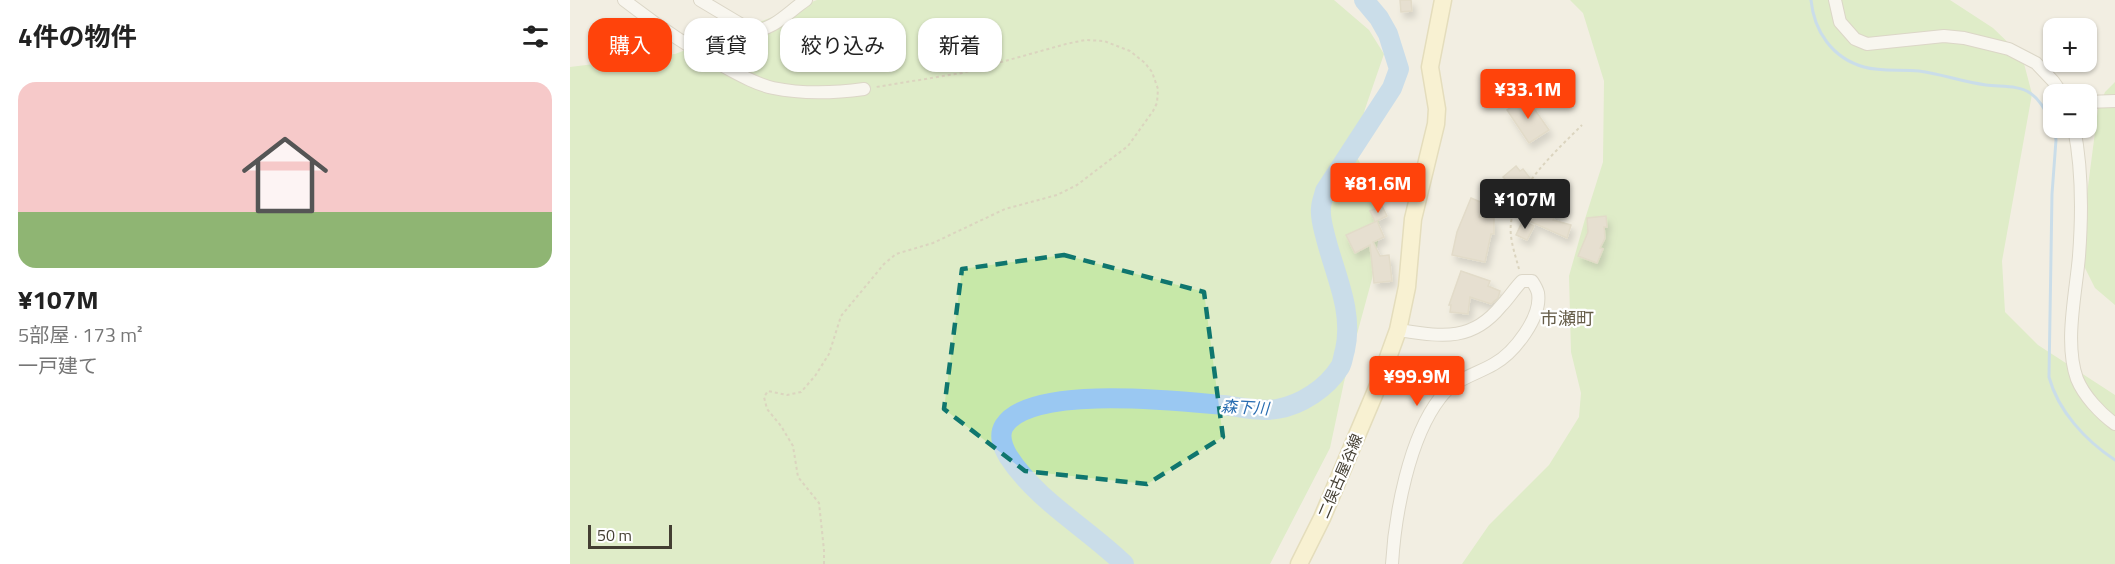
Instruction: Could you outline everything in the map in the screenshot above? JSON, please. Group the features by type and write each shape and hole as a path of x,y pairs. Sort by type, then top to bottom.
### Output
{"main road":[{"name":"二俣古屋谷線","path":"1299,564 1322,518 1377,388 1398,330 1407,287 1413,219 1436,124 1437,109 1430,67 1443,0"}],"street":[{"path":"624,0 695,51 742,76 771,88 801,92 845,92 864,89"},
{"path":"700,0 752,31 761,31 774,25 806,0"},
{"path":"1835,0 1840,22 1855,39 1867,45 1944,36 1964,38 2009,49 2036,63 2055,84"},
{"path":"2097,102 2115,101"},
{"path":"2075,138 2080,202 2072,357 2081,388 2104,416 2115,424"},
{"path":"1392,564 1393,544 1403,489 1417,442 1441,396 1461,379 1496,364 1520,341 1534,318 1538,304 1538,292 1532,281 1522,280 1501,307 1470,332 1453,336 1398,330"}],"path":[{"path":"824,564 819,503 798,477 793,446 767,409 764,397 768,392 788,394 801,392 829,354 841,316 884,264 896,254 933,243 1005,209 1057,195 1077,185 1128,146 1153,111 1157,103 1158,88 1152,72 1130,51 1104,41 1085,40 962,74 864,89"},
{"path":"1522,280 1511,242 1511,222 1520,198 1532,179 1582,124"}],"highlighted area":[{"path":"1064,255 1204,292 1223,437 1147,484 1025,471 944,409 962,269"}],"green space":[{"path":"817,0 1334,0 1369,30 1384,54 1365,109 1354,152 1375,190 1380,229 1372,279 1344,382 1330,448 1270,564 570,564 570,67 588,65 588,72 672,72 672,54 684,51 684,72 768,72 768,19"},
{"path":"1570,0 1950,0 1993,28 2022,56 2032,94 2002,261 2005,312 2038,345 2115,395 2115,564 1462,564 1489,525 1549,465 1579,417 1581,393 1571,352 1569,276 1603,162 1604,81 1583,13"},
{"path":"2115,82 2115,305 2095,288 2079,256 2094,138 2097,138 2098,109 2105,92"}],"building":[{"path":"1400,0 1411,0 1412,11 1401,12"},
{"path":"1526,97 1549,130 1529,143 1507,110"},
{"path":"1516,166 1520,171 1523,169 1530,178 1511,193 1504,184 1507,181 1503,177"},
{"path":"1471,198 1485,204 1479,217 1494,218 1494,234 1491,234 1485,262 1452,255 1457,232"},
{"path":"1542,202 1558,210 1553,220 1571,225 1567,238 1529,221 1533,213 1536,214"},
{"path":"1382,206 1387,216 1375,222 1370,211"},
{"path":"1606,216 1605,238 1600,248 1603,249 1597,263 1578,256 1588,232 1587,218"},
{"path":"1523,220 1534,226 1527,240 1516,235"},
{"path":"1377,221 1384,237 1373,242 1380,256 1389,255 1392,281 1374,283 1370,245 1355,253 1346,235"},
{"path":"1461,271 1490,281 1488,286 1500,291 1498,298 1491,304 1470,297 1468,314 1450,312 1451,305 1449,305"}],"waterway":[{"name":"森下川","path":"1124,564 1033,487 1004,449 1001,438 1002,430 1019,413 1042,404 1072,400 1141,399 1257,410 1277,409 1295,404 1313,394 1335,375 1341,365 1345,350 1347,320 1342,292 1323,225 1321,204 1325,191 1392,88 1399,69 1388,34 1379,18 1364,0"},
{"path":"1811,0 1816,22 1827,42 1834,50 1853,63 1871,69 1919,71 1977,84 2026,90 2043,107"},
{"path":"2056,138 2052,194 2049,377 2059,402 2074,424 2094,444 2115,460"}],"district":[{"name":"市瀬町","path":"1567,318"}]}
